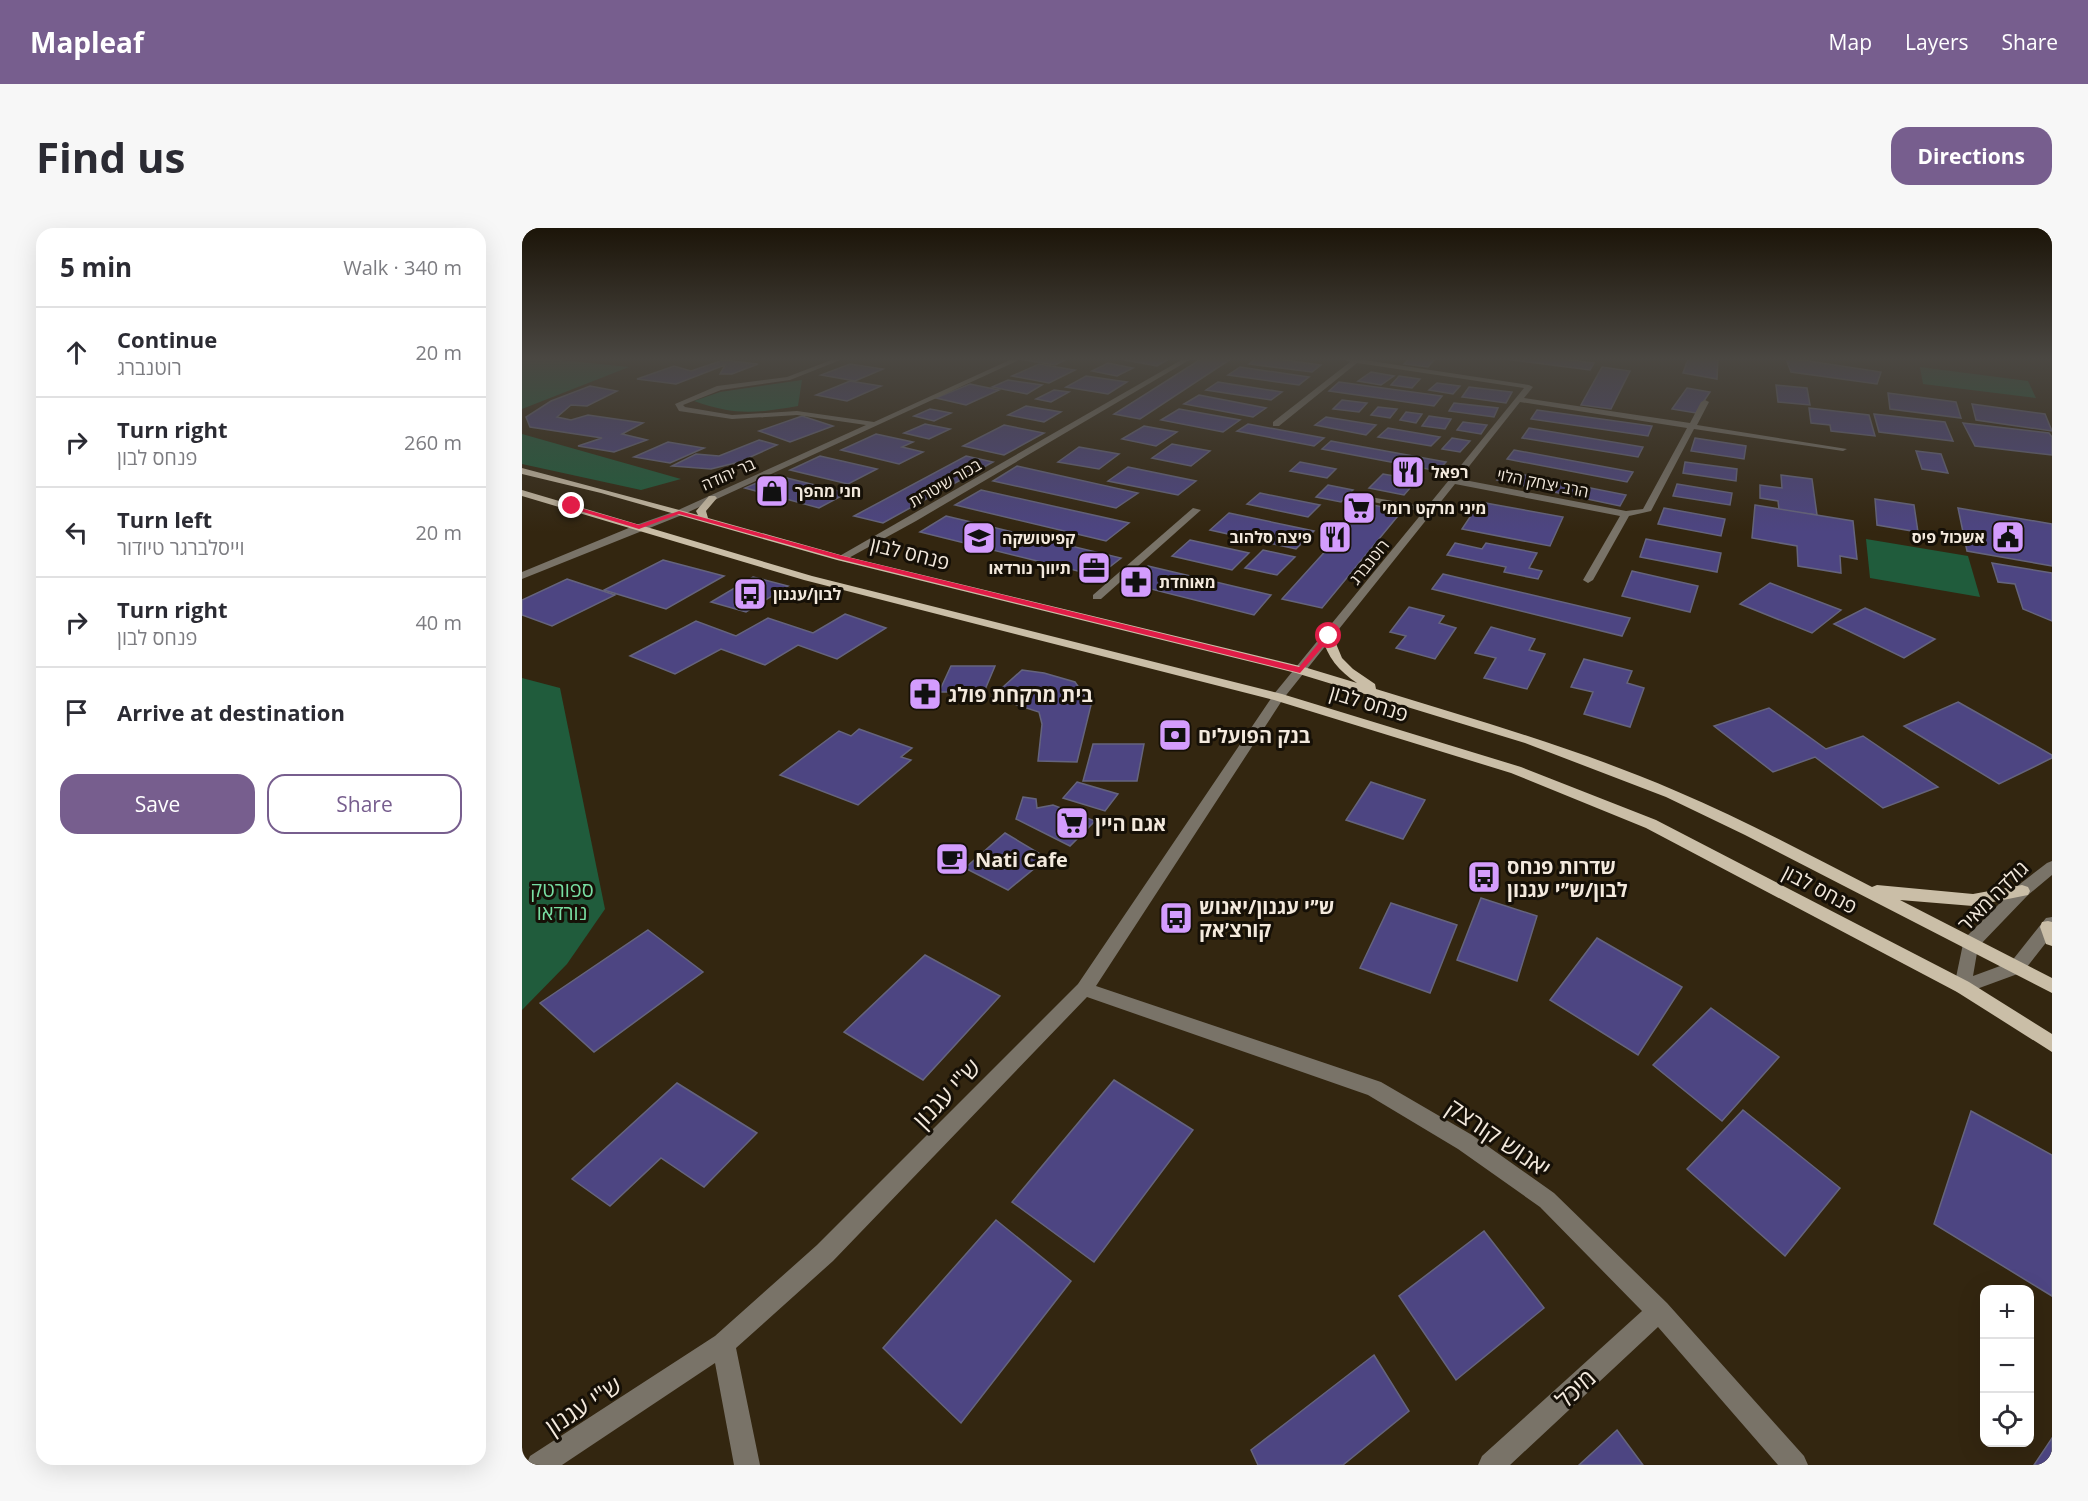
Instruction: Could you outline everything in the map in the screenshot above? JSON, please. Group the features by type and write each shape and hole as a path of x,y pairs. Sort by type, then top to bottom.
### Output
{"main road":[{"name":"פנחס לבון","path":"522,471 841,558 1300,670 1530,740 1671,794 1750,831 2052,986"},
{"name":"פנחס לבון","path":"522,493 808,578 1278,697 1516,770 1651,824 1963,987 2052,1044"},
{"path":"704,519 701,511 712,498"},
{"path":"1329,636 1330,648 1336,660 1349,672 1369,686 1409,703"},
{"path":"1852,884 1903,896 1973,900 2022,891"}],"street":[{"path":"730,417 761,417"},
{"path":"823,417 875,424"},
{"name":"בר יהודה","path":"679,513 891,417"},
{"name":"בכור שיטרית","path":"841,558 1089,417"},
{"path":"1276,424 1285,417"},
{"name":"רוטנברג","path":"1300,670 1505,417"},
{"path":"1632,417 1843,449"},
{"path":"1588,580 1626,514 1646,511 1698,417"},
{"name":"הרב יצחק הלוי","path":"1453,481 1626,514"},
{"path":"1356,496 1429,510"},
{"path":"1097,597 1196,510"},
{"path":"522,576 639,527 679,513"},
{"path":"522,586 652,531 679,513"},
{"name":"ש\"י עגנון","path":"539,1465 723,1344 825,1253 1084,989 1278,697 1300,670"},
{"name":"גולדה מאיר","path":"1963,987 1970,944 2022,891 2052,867"},
{"path":"1963,987 2017,967 2050,930"},
{"name":"יאנוש קורצק","path":"1084,989 1374,1088 1465,1142 1547,1200 1659,1311 1795,1465"},
{"name":"מיכל","path":"1491,1465 1659,1311"},
{"path":"723,1344 747,1465"}],"green space":[{"path":"522,434 681,479 641,490 522,464"},
{"path":"1866,539 1968,556 1980,597 1870,578"},
{"name":"ספורטק נורדאו","path":"522,678 560,688 605,909 567,964 522,1010"}],"building":[{"path":"526,417 557,417 571,420 582,417 600,417 643,423 622,434 647,440 614,452 578,446 602,438 530,427"},
{"path":"800,417 833,426 790,442 759,431"},
{"path":"917,417 943,417 934,421"},
{"path":"1017,417 1053,417 1044,422"},
{"path":"1166,417 1222,417 1240,420 1223,432 1161,420"},
{"path":"1326,417 1376,425 1366,435 1315,425"},
{"path":"1402,417 1420,417 1416,423 1400,420"},
{"path":"1428,417 1451,419 1445,429 1422,426"},
{"path":"1533,417 1585,417 1652,426 1648,436 1531,419"},
{"path":"1810,417 1869,417 1875,436 1831,431 1830,425 1811,423"},
{"path":"1875,417 1945,422 1953,441 1879,432"},
{"path":"1975,417 2046,417 2052,431 1976,420"},
{"path":"1463,422 1487,425 1481,434 1457,430"},
{"path":"1963,423 2049,433 2052,437 2052,455 1975,446"},
{"path":"925,424 950,429 929,439 904,433"},
{"path":"1248,424 1324,438 1314,446 1237,431"},
{"path":"1004,425 1044,433 1004,455 963,446"},
{"path":"1144,426 1177,432 1156,446 1122,439"},
{"path":"1388,428 1440,437 1431,446 1378,437"},
{"path":"1529,428 1643,447 1638,457 1522,438"},
{"path":"876,434 913,442 902,447 923,452 899,464 841,450"},
{"path":"1452,438 1470,441 1460,452 1442,449"},
{"path":"1695,438 1746,446 1744,459 1691,451"},
{"path":"759,440 777,445 739,462 711,469 672,466 696,454 719,456"},
{"path":"1331,441 1446,462 1438,471 1322,449"},
{"path":"668,442 704,448 670,463 634,457"},
{"path":"1172,444 1210,451 1191,466 1152,458"},
{"path":"1079,447 1119,454 1099,469 1058,462"},
{"path":"1514,450 1633,472 1627,482 1507,459"},
{"path":"1916,451 1941,454 1948,473 1922,469"},
{"path":"820,456 877,469 848,484 790,470"},
{"path":"966,456 993,462 883,523 854,516"},
{"path":"1300,462 1336,469 1327,478 1290,471"},
{"path":"1685,462 1737,469 1736,481 1683,473"},
{"path":"1017,466 1138,493 1116,508 993,481"},
{"path":"1128,467 1196,481 1178,495 1108,481"},
{"path":"1505,471 1626,495 1620,506 1497,480"},
{"path":"1383,474 1417,480 1404,495 1369,488"},
{"path":"775,475 847,493 819,508 745,488"},
{"path":"1781,475 1812,479 1817,515 1779,510 1778,501 1760,498 1760,485 1782,488"},
{"path":"1677,484 1732,493 1730,505 1673,496"},
{"path":"1328,485 1353,490 1341,502 1316,497"},
{"path":"981,490 1129,523 1106,541 955,505"},
{"path":"1260,493 1320,505 1308,517 1247,504"},
{"path":"1875,499 1914,505 1918,532 1877,525"},
{"path":"1480,502 1563,517 1550,546 1462,529"},
{"path":"1368,504 1402,511 1322,608 1282,599"},
{"path":"1755,505 1853,521 1857,559 1840,556 1841,573 1798,566 1797,546 1752,538"},
{"path":"1664,508 1725,519 1721,536 1658,524"},
{"name":"אשכול פיס","path":"1958,508 2052,524 2052,566 1967,551"},
{"path":"1229,513 1314,531 1296,549 1210,530"},
{"path":"946,516 1121,558 1098,576 920,532"},
{"path":"1646,539 1721,553 1717,572 1640,557"},
{"path":"1190,540 1249,553 1232,570 1172,556"},
{"path":"1455,543 1482,549 1486,543 1537,553 1529,568 1542,571 1538,579 1504,572 1506,567 1447,555"},
{"path":"1263,550 1295,557 1277,575 1245,568"},
{"path":"663,560 724,576 666,609 604,590"},
{"path":"1992,563 2052,573 2052,621 2023,609 2015,584 1998,582"},
{"path":"1148,566 1271,595 1254,615 1127,583"},
{"path":"1632,571 1698,586 1690,612 1622,596"},
{"path":"1443,574 1630,618 1622,636 1432,589"},
{"name":"לבון/עגנון","path":"753,577 788,586 746,612 711,602"},
{"path":"567,579 615,595 552,626 522,615 522,600"},
{"path":"1770,583 1841,610 1812,633 1740,604"},
{"path":"1409,607 1444,616 1439,623 1456,628 1435,659 1396,648 1406,636 1390,632"},
{"path":"1865,608 1935,639 1904,658 1834,624"},
{"path":"845,614 886,628 837,659 798,645 765,665 721,649 675,674 630,656 696,621 736,636 768,618 813,633"},
{"path":"1491,627 1535,639 1529,650 1545,654 1527,689 1484,678 1496,658 1475,653"},
{"path":"1584,659 1632,671 1627,683 1644,688 1630,727 1584,714 1593,692 1571,687"},
{"path":"951,666 995,666 984,692 939,692"},
{"path":"1022,670 1044,673 1075,682 1091,705 1077,762 1038,761 1042,724 1039,712 992,697"},
{"path":"1958,702 2052,755 2052,758 1999,784 1904,726"},
{"path":"1769,708 1826,749 1863,736 1938,787 1883,808 1815,757 1773,772 1714,726"},
{"path":"859,729 912,748 901,757 911,760 858,805 780,775 839,731 851,736"},
{"path":"1093,744 1144,744 1137,781 1083,781"},
{"path":"1077,782 1118,794 1105,811 1063,798"},
{"path":"1371,782 1425,800 1403,839 1346,820"},
{"path":"1023,797 1036,799 1037,808 1053,805 1095,821 1070,846 1016,819"},
{"path":"1005,833 1047,858 1008,890 965,868"},
{"path":"1481,898 1537,916 1517,981 1457,960"},
{"path":"1391,903 1457,925 1430,993 1360,968"},
{"path":"648,930 703,972 594,1052 540,1003"},
{"path":"1597,938 1682,987 1638,1055 1550,1000"},
{"path":"925,955 1000,996 923,1080 844,1032"},
{"path":"1711,1008 1779,1057 1722,1121 1653,1065"},
{"path":"1114,1080 1193,1130 1094,1262 1012,1202"},
{"path":"677,1083 757,1133 704,1187 661,1158 610,1206 572,1179"},
{"path":"1743,1110 1840,1188 1785,1256 1687,1169"},
{"path":"1971,1111 2052,1155 2052,1296 2034,1285 1934,1224"},
{"path":"996,1220 1071,1281 961,1423 883,1348"},
{"path":"1484,1231 1544,1308 1456,1380 1399,1296"},
{"path":"1374,1355 1409,1411 1343,1465 1258,1465 1251,1450"},
{"path":"1617,1430 1643,1465 1579,1465"},
{"path":"2052,1438 2052,1465 2034,1465"}],"place":[{"name":"רפאל","path":"1408,472"},
{"name":"חני מהפך","path":"772,491"},
{"name":"מיני מרקט רומי","path":"1359,508"},
{"name":"פיצה סלהוב","path":"1335,537"},
{"name":"אשכול פיס","path":"2008,537"},
{"name":"קפיטושקה","path":"979,538"},
{"name":"תיווך נורדאו","path":"1094,568"},
{"name":"מאוחדת","path":"1136,582"},
{"name":"לבון/עגנון","path":"750,594"},
{"name":"בית מרקחת פולג","path":"925,694"},
{"name":"בנק הפועלים","path":"1175,735"},
{"name":"אגם היין","path":"1072,823"},
{"name":"Nati Cafe","path":"952,859"},
{"name":"שדרות פנחס לבון/ש״י עגנון","path":"1484,877"},
{"name":"ש״י עגנון/יאנוש קורצ׳אק","path":"1176,918"}],"route":[{"path":"572,506 639,527 679,513 841,558 1300,670 1329,636"}]}
